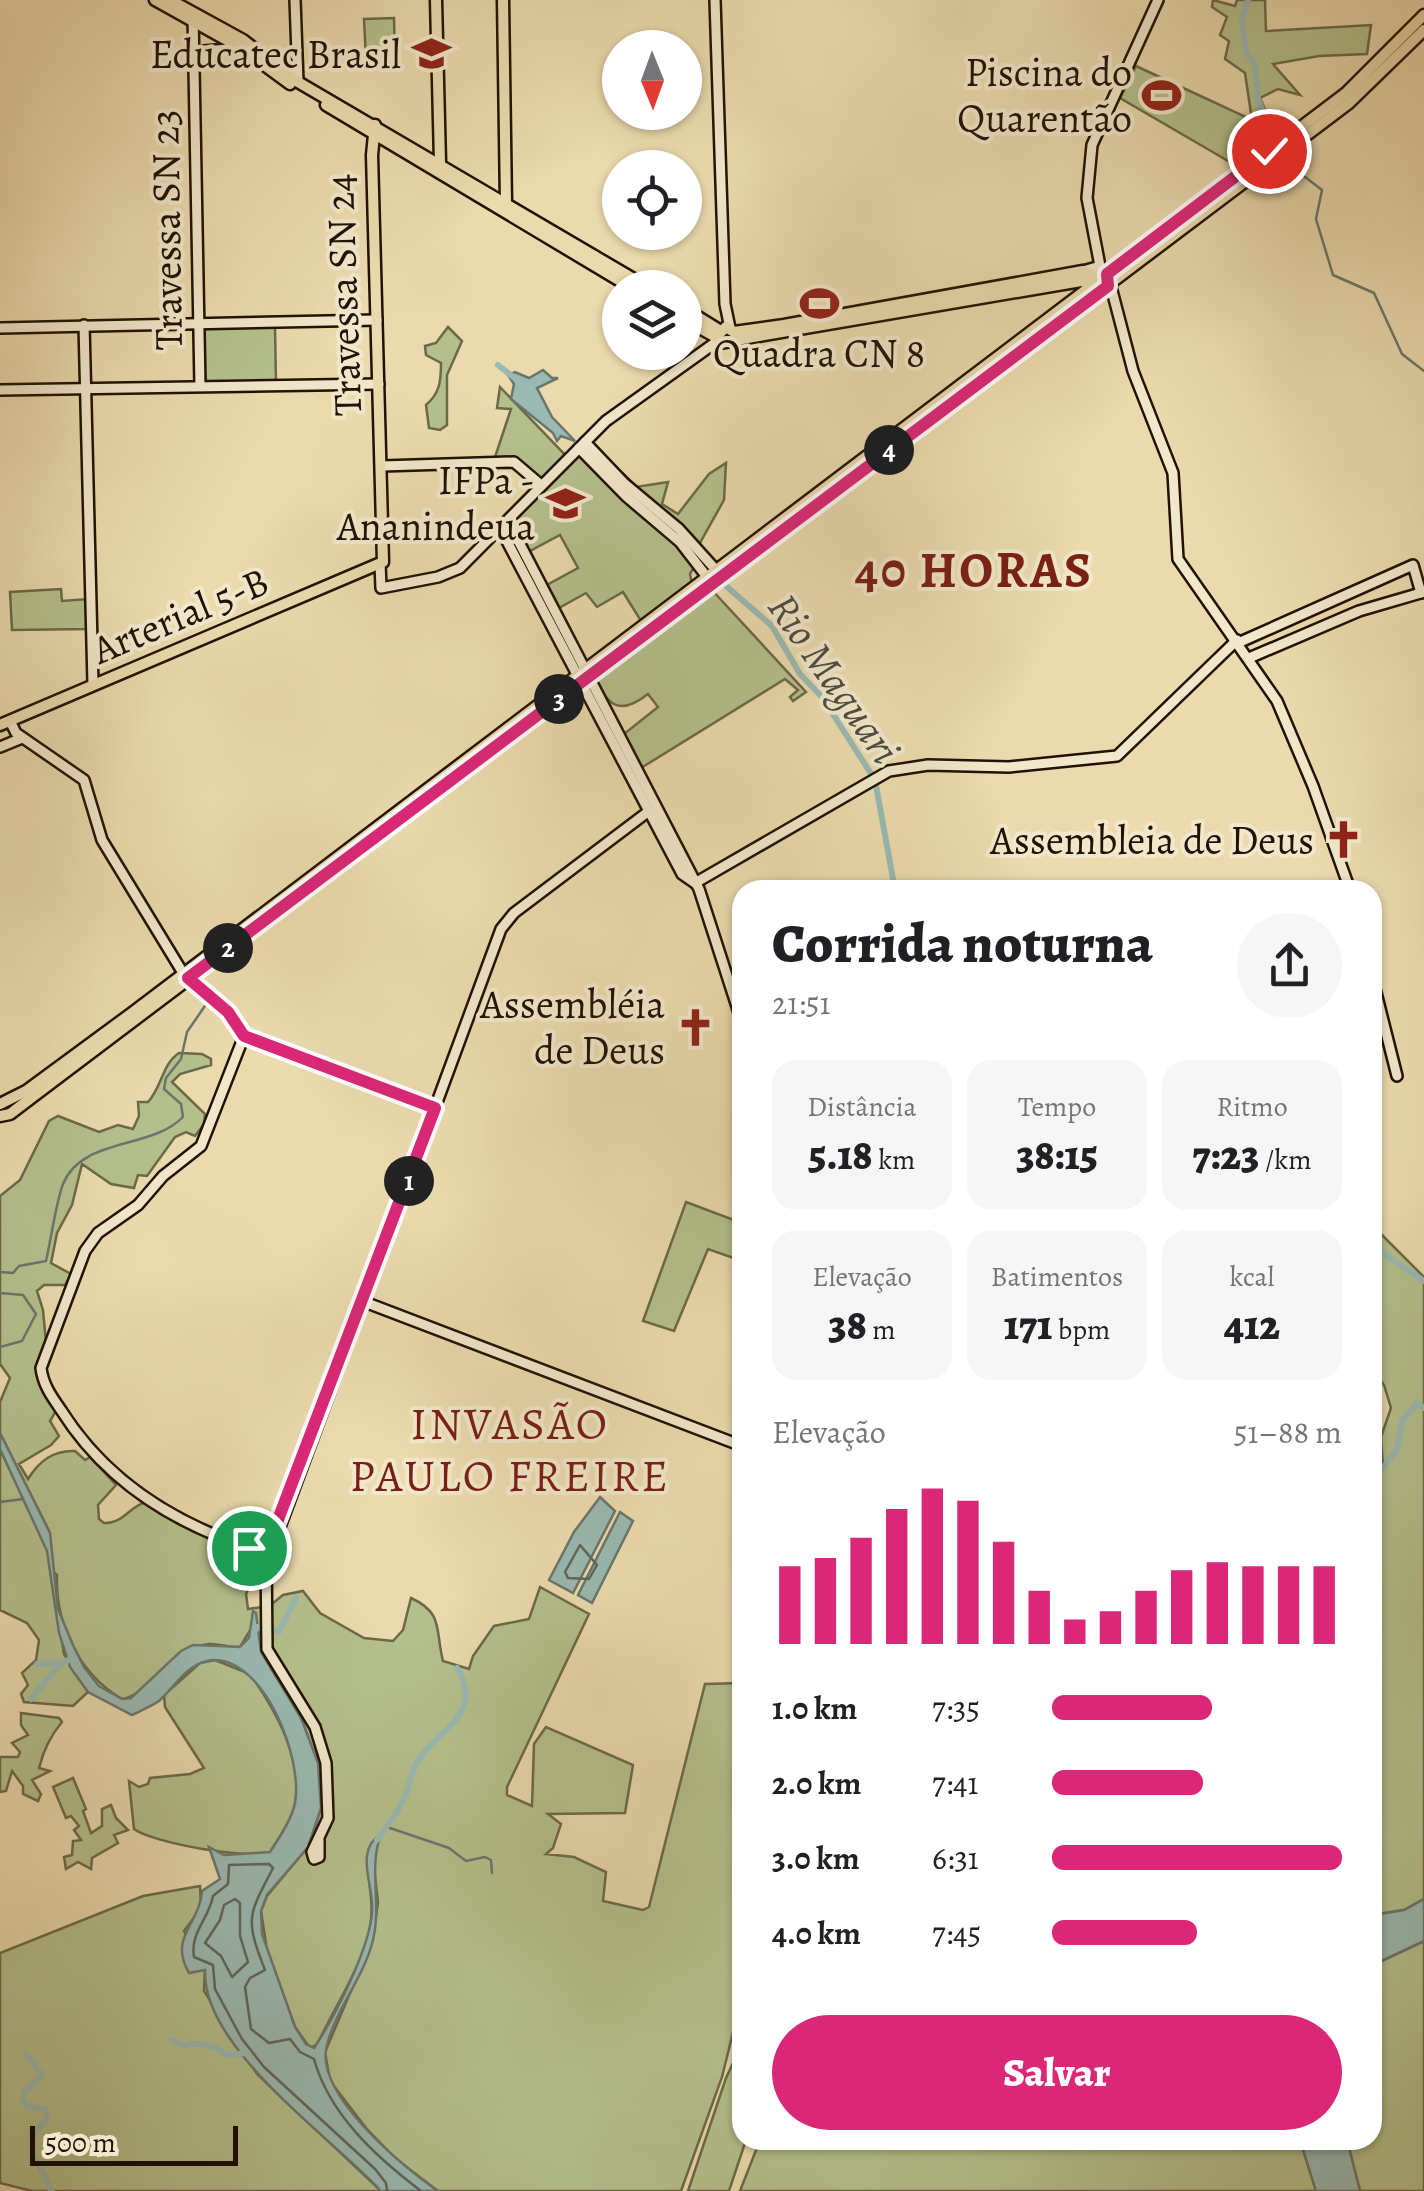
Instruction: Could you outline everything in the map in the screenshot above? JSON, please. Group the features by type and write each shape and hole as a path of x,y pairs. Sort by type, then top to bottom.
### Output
{"main road":[{"path":"155,0 243,40 298,82 473,193 617,270"},
{"path":"170,0 296,87 371,127"},
{"path":"295,0 298,82"},
{"path":"436,0 440,162"},
{"path":"503,0 504,207"},
{"path":"715,0 725,334"},
{"path":"1160,0 1141,26 1143,35 1104,122 1094,162 1092,206 1107,284 1134,371 1173,473 1178,559 1249,658 1290,730 1346,880"},
{"path":"504,524 584,443 725,334 1100,266 1087,198 1092,145 1160,0"},
{"name":"Travessa SN 23","path":"192,16 200,386"},
{"path":"1370,78 1424,16"},
{"path":"0,1116 16,1109 256,922 1107,284 1370,78 1424,30"},
{"path":"192,52 241,48"},
{"name":"Travessa SN 24","path":"371,127 383,587 438,577 460,568 504,524"},
{"path":"389,138 440,162 604,270"},
{"path":"1084,271 1107,284"},
{"path":"702,326 725,334 899,314 1082,281 1107,284"},
{"path":"899,314 902,307 918,302"},
{"path":"878,316 892,312 888,307"},
{"path":"0,328 375,320"},
{"path":"702,320 725,334"},
{"path":"84,325 93,684"},
{"path":"0,390 377,384"},
{"name":"Travessa SN 24","path":"377,384 382,563"},
{"path":"584,443 627,497 715,575"},
{"path":"382,466 514,462 541,486"},
{"path":"504,524 541,583 649,811 690,878"},
{"path":"504,524 528,580 575,659"},
{"name":"Arterial 5-B","path":"5,723 382,563"},
{"path":"690,878 896,770 928,765 1009,766 1117,756 1238,642 1413,565 1422,592 1358,611 1249,658"},
{"path":"528,580 534,577 541,583"},
{"path":"583,675 690,878 732,994"},
{"path":"5,723 84,780 102,840 185,976 228,1012 244,1036 435,1108"},
{"path":"0,747 22,738"},
{"path":"319,1840 329,1809 326,1763 315,1727 267,1649 264,1549 294,1485 504,925 534,896 649,811"},
{"path":"1382,1017 1397,1076"},
{"path":"0,1104 18,1096 116,1029"},
{"path":"244,1036 201,1146 162,1176 138,1205 98,1233 81,1259 45,1372 77,1429 119,1476 226,1535 264,1549"},
{"path":"362,1301 732,1442"}],"green space":[{"path":"1213,0 1235,6 1237,0 1265,0 1266,31 1371,25 1367,54 1319,56 1273,64 1300,95 1278,89 1260,98 1281,137 1238,172 1235,165 1120,98 1136,66 1252,120 1245,73 1225,59 1229,41 1220,35 1227,17 1212,7"},
{"path":"394,18 395,58 366,59 364,19"},
{"path":"203,326 275,326 276,382 203,384"},
{"path":"448,327 462,341 447,375 447,425 440,430 429,428 426,405 439,386 441,363 426,355 425,346 436,343"},
{"path":"500,387 568,458 542,482 519,460 494,460 511,409 497,408"},
{"path":"586,444 636,487 668,482 662,504 678,514 709,474 726,463 724,500 691,559 695,565 690,574 692,584 641,621 623,592 597,607 586,593 557,609 545,586 578,568 560,535 528,552 511,522"},
{"path":"61,589 62,601 88,599 89,629 12,630 10,592"},
{"path":"711,589 806,692 793,701 790,697 798,690 785,679 641,768 624,734 658,707 648,694 629,705 615,705 593,677"},
{"path":"179,1053 202,1054 211,1059 211,1065 180,1074 172,1082 205,1114 204,1124 195,1136 186,1132 175,1137 147,1176 138,1175 134,1188 111,1184 82,1164 72,1205 57,1233 51,1263 71,1274 65,1285 44,1285 37,1291 46,1342 37,1366 40,1383 57,1409 50,1421 59,1436 19,1464 28,1479 47,1458 75,1451 85,1460 90,1457 116,1485 98,1505 99,1519 104,1523 117,1520 147,1502 253,1552 249,1568 254,1576 246,1594 248,1609 262,1607 268,1598 272,1604 283,1595 303,1591 320,1613 364,1638 393,1641 403,1630 411,1598 434,1616 443,1661 469,1669 473,1656 494,1626 529,1619 540,1587 589,1614 507,1787 507,1795 532,1806 534,1744 546,1727 633,1765 625,1813 548,1814 561,1824 553,1848 546,1854 574,1857 606,1872 603,1901 643,1910 649,1907 705,1684 732,1683 732,2036 722,2077 681,2191 438,2191 396,2159 330,2081 325,2052 373,1939 378,1902 373,1860 380,1835 370,1863 372,1910 367,1939 351,1980 317,2045 310,2048 295,2027 267,1950 261,1911 267,1896 308,1847 321,1808 318,1763 301,1718 251,1629 240,1647 196,1647 143,1689 122,1699 93,1676 73,1646 60,1612 57,1575 50,1569 64,1654 88,1692 73,1706 24,1702 21,1694 28,1685 22,1673 36,1660 39,1640 27,1623 0,1610 0,1449 46,1546 50,1533 0,1433 0,1402 10,1378 0,1364 0,1196 20,1180 49,1121 58,1116 99,1132 118,1125 133,1129 139,1116 138,1102 148,1102"},
{"path":"686,1202 732,1219 732,1257 708,1249 674,1331 643,1321"},
{"path":"1382,1235 1424,1277 1424,1899 1404,1910 1382,1914 1382,1434 1391,1408 1384,1385"},
{"path":"215,1660 250,1674 269,1703 291,1752 295,1803 270,1852 243,1854 201,1849 160,1840 134,1829 129,1781 139,1787 148,1784 150,1778 190,1774 204,1768 165,1707 164,1695 200,1663"},
{"path":"21,1713 59,1718 62,1722 39,1768 50,1771 32,1780 41,1794 38,1801 23,1794 23,1786 12,1771 6,1791 0,1792 0,1757 18,1757 20,1752 12,1743 28,1735 21,1725"},
{"path":"73,1778 91,1833 102,1826 102,1809 111,1805 116,1818 128,1830 114,1835 118,1843 92,1858 91,1869 78,1862 66,1869 64,1857 72,1855 73,1841 81,1840 74,1830 79,1826 71,1816 66,1818 53,1787"},
{"path":"200,1886 201,1908 184,1931 205,1969 204,1991 257,2074 381,2191 32,2191 0,2183 0,1953 143,1896"},
{"path":"1424,1941 1424,2191 1360,2191 1350,2150 1382,2150 1382,1961"},
{"path":"732,2065 732,2150 743,2150 729,2191 688,2191"},
{"path":"756,2150 1303,2150 1316,2191 740,2191"}],"water":[{"path":"543,370 558,378 537,388 552,417 575,441 561,436 557,441 553,433 511,399 514,384 508,375 515,372 529,378"},
{"path":"0,1433 50,1533 58,1609 84,1667 99,1686 122,1699 131,1698 181,1651 193,1645 240,1647 249,1638 253,1611 256,1613 261,1652 301,1718 318,1763 321,1808 308,1847 267,1895 261,1911 262,1934 295,2027 306,2044 314,2048 341,2001 365,1945 372,1913 368,1850 381,1834 376,1860 373,1940 331,2031 326,2064 334,2085 364,2127 438,2191 381,2191 246,2060 224,2030 210,2000 205,1970 189,1973 183,1960 183,1940 202,1891 220,1879 209,1847 224,1855 270,1852 291,1815 296,1785 287,1739 265,1694 233,1664 214,1660 197,1665 159,1701 132,1715 88,1692 70,1667 59,1633 47,1551 0,1449"},
{"path":"600,1497 615,1511 573,1593 549,1580 574,1532"},
{"path":"620,1512 633,1521 592,1603 578,1595"},
{"path":"1424,1899 1424,1941 1382,1961 1382,1914 1404,1910"},
{"path":"1303,2150 1350,2150 1360,2191 1316,2191"}],"waterway":[{"path":"1248,0 1242,19 1246,52 1255,65 1258,100 1275,137 1273,146"},
{"path":"1283,160 1322,190 1316,219 1333,275 1374,293 1402,354 1424,371"},
{"name":"Rio Maguari","path":"498,365 516,379"},
{"name":"Rio Maguari","path":"718,579 772,626 800,674 822,697 875,780 893,880"},
{"name":"Rio Maguari","path":"0,1272 13,1273 19,1266 46,1261 60,1192 72,1169 85,1158 153,1135 183,1117 181,1104 164,1089 166,1078 181,1059 187,1032 209,1000"},
{"name":"Rio Maguari","path":"1382,1253 1424,1281"},
{"name":"Rio Maguari","path":"0,1293 23,1295 36,1314 22,1341 0,1347"},
{"path":"1382,1469 1397,1449 1402,1421 1417,1403 1424,1408"},
{"path":"0,1502 23,1499"},
{"path":"254,1632 257,1627 279,1632 296,1598"},
{"path":"31,1699 59,1665 72,1658"},
{"path":"37,1664 62,1663"},
{"name":"Rio Maguari","path":"377,1840 403,1801 416,1764 462,1710 466,1698 457,1668"},
{"path":"387,1827 449,1848 466,1861 485,1857 491,1860 492,1873"},
{"path":"172,2040 185,2046 207,2045 226,2055 248,2053"},
{"path":"26,2054 42,2075 24,2092 23,2101 27,2106 45,2109 48,2116 35,2133 31,2150 51,2191"}],"place":[{"name":"Educatec Brasil","path":"431,54"},
{"name":"Piscina do Quarentão","path":"1162,95"},
{"name":"Quadra CN 8","path":"819,303"},
{"name":"IFPa - Ananindeua","path":"565,503"},
{"name":"Assembleia de Deus","path":"1344,840"},
{"name":"Assembléia de Deus","path":"695,1027"}],"district":[{"name":"40 HORAS","path":"974,569"},
{"name":"INVASÃO PAULO FREIRE","path":"510,1449"}],"route":[{"path":"249,1548 260,1551 276,1525 435,1108 244,1036 228,1012 188,978 1108,286 1107,274 1269,151"}]}
